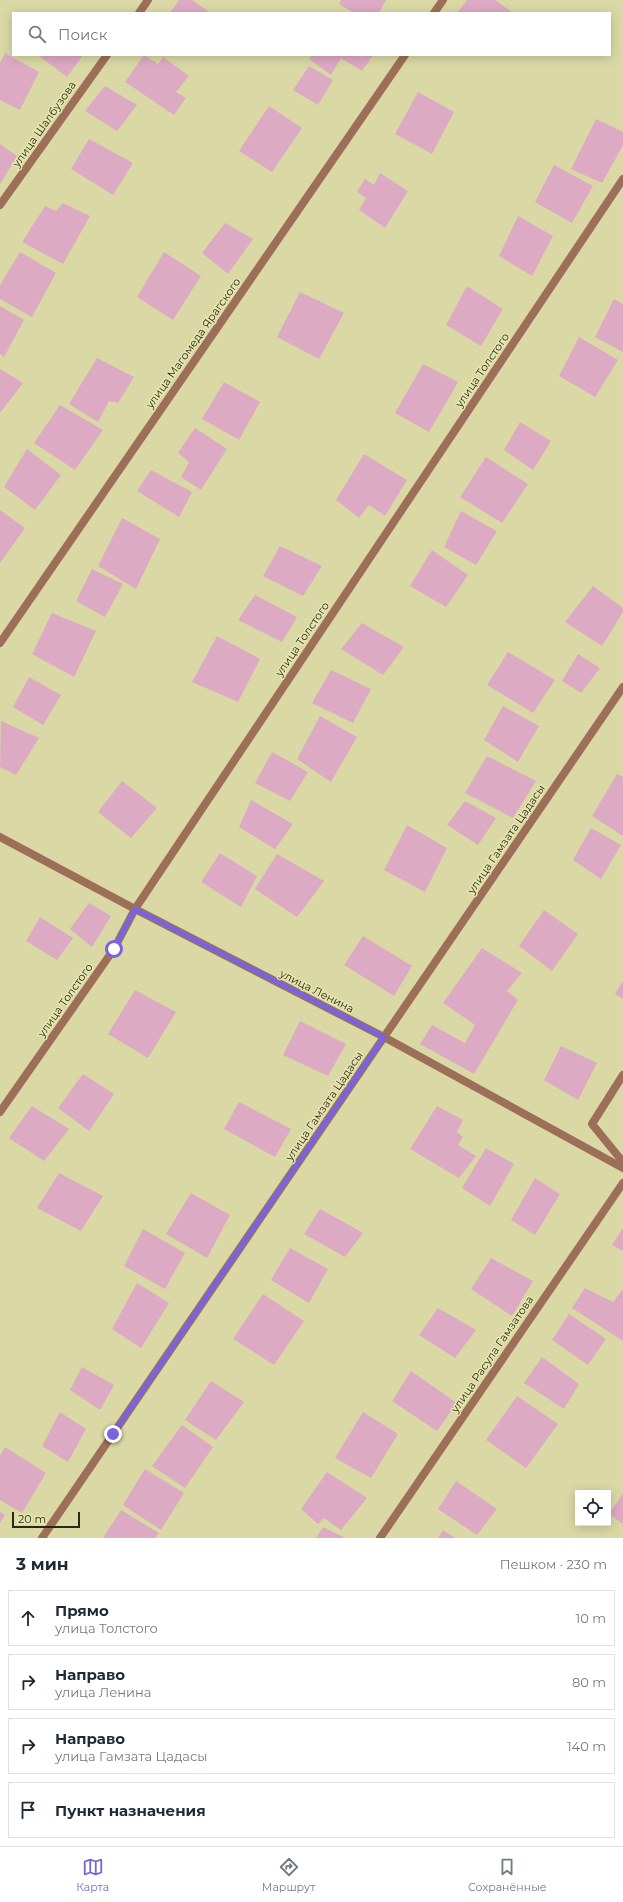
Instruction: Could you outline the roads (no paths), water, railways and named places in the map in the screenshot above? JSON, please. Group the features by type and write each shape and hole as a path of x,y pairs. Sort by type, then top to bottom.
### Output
{"street":[{"path":"140,12 148,0"},
{"path":"435,12 443,0"},
{"name":"улица Шалбузова","path":"0,205 106,56"},
{"name":"улица Магомеда Ярагского","path":"0,643 404,56"},
{"name":"улица Толстого","path":"0,1112 114,949 135,909 623,180"},
{"name":"улица Гамзата Цадасы","path":"42,1538 623,687"},
{"name":"улица Ленина","path":"0,837 135,909 384,1037 623,1168"},
{"path":"623,1075 592,1124 623,1162"},
{"name":"улица Расула Гамзатова","path":"380,1538 623,1183"}]}
